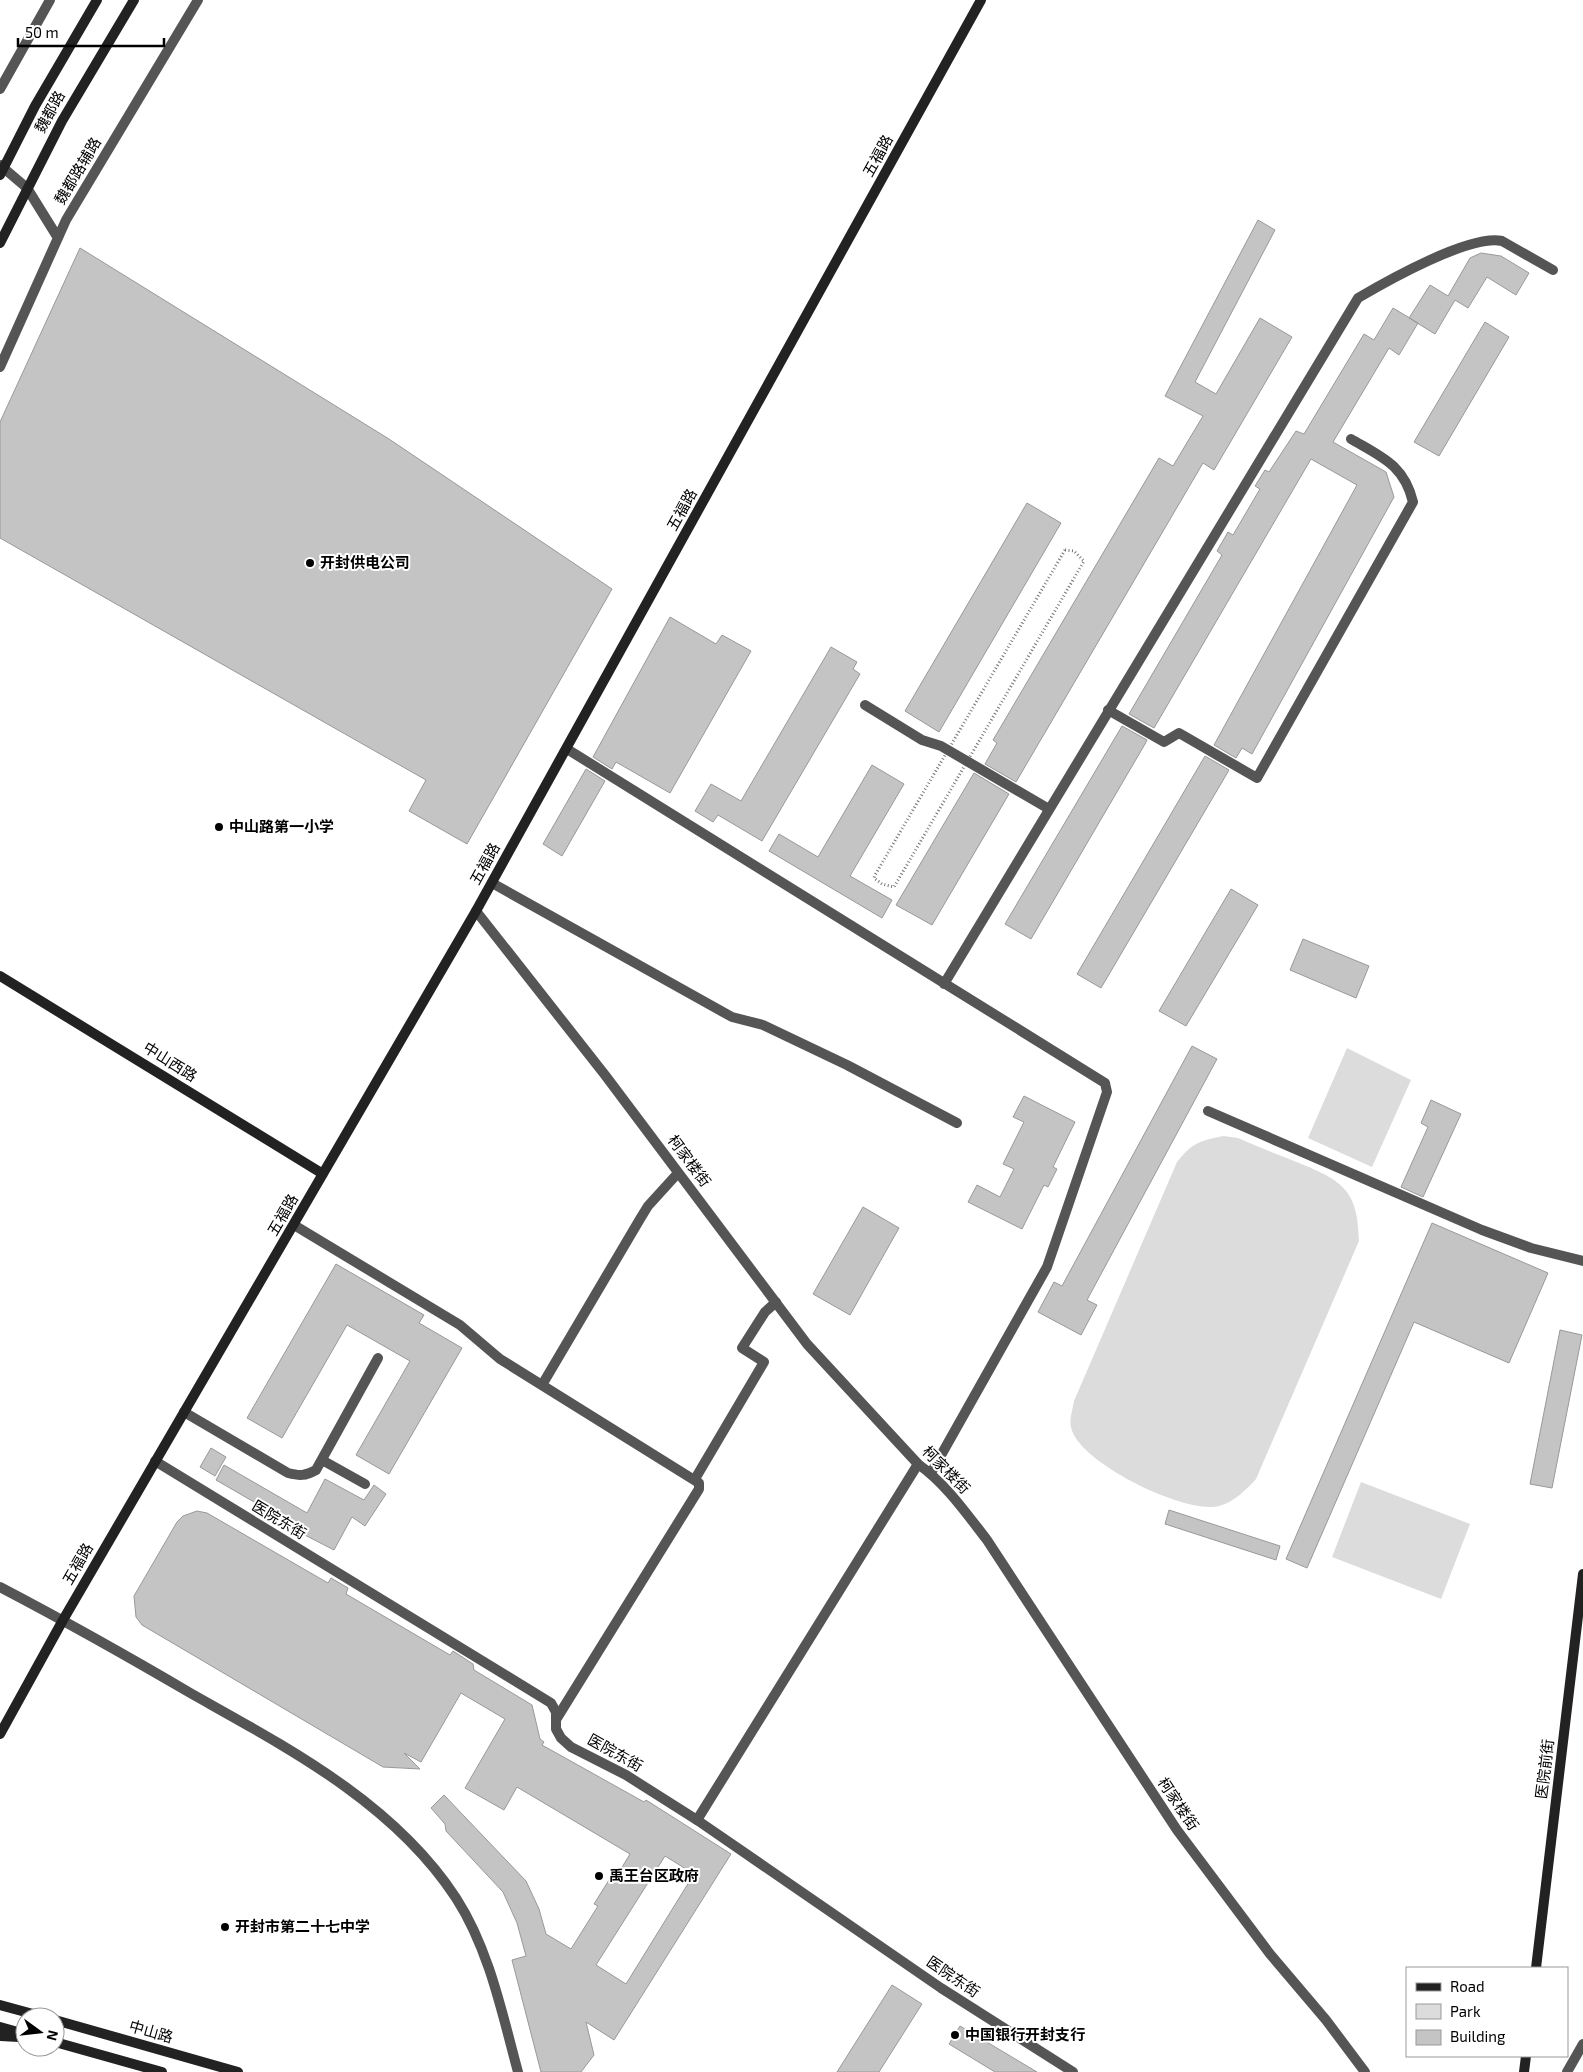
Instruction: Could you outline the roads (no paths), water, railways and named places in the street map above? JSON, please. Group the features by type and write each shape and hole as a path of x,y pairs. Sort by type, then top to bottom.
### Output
{"street":[{"path":"0,89 50,0"},
{"name":"魏都路","path":"1,169 97,0"},
{"name":"魏都路","path":"0,243 62,121 134,0"},
{"name":"魏都路辅路","path":"0,368 66,220 198,0"},
{"name":"五福路","path":"0,1734 63,1620 476,912 981,0"},
{"path":"1,169 27,188 58,238"},
{"path":"944,984 1358,298 1444,254 1493,239 1502,241 1554,270"},
{"path":"1108,710 1164,742 1179,733 1257,778 1413,502 1409,486 1399,470 1351,439"},
{"path":"865,705 922,740 948,750 1049,809"},
{"path":"567,749 1106,1083 1107,1092 1047,1267 931,1473"},
{"path":"492,883 732,1017 763,1025 847,1064 957,1123"},
{"name":"柯家楼街","path":"476,912 605,1075 807,1344 918,1464 931,1473 987,1540 1177,1830 1270,1954 1326,2020 1365,2072"},
{"name":"中山西路","path":"0,976 323,1174"},
{"path":"1208,1111 1445,1215 1531,1248 1583,1261"},
{"path":"542,1385 648,1206 678,1173"},
{"path":"294,1225 460,1325 500,1359 699,1483 699,1489 557,1718"},
{"path":"695,1479 764,1362 742,1348 765,1312 776,1302"},
{"path":"184,1412 288,1473 300,1476 307,1475 316,1470 378,1358"},
{"path":"322,1460 364,1484"},
{"name":"医院东街","path":"155,1462 551,1703 557,1718 556,1729 560,1738 572,1747 626,1775 697,1820 940,1988 1073,2072"},
{"path":"697,1820 918,1464"},
{"name":"医院前街","path":"1536,1967 1583,1574"},
{"path":"0,1587 63,1620 269,1738 377,1810 406,1836 435,1869 456,1898 470,1923 481,1947 518,2072"},
{"path":"0,2005 15,2009"},
{"name":"中山路","path":"65,2023 238,2072"},
{"path":"0,2027 15,2031"},
{"path":"0,2036 15,2037"},
{"path":"1567,2072 1583,2044"},
{"path":"65,2045 162,2072"},
{"path":"1524,2072 1526,2057"}],"place":[{"name":"开封供电公司","path":"310,563"},
{"name":"中山路第一小学","path":"219,827"},
{"name":"禹王台区政府","path":"599,1876"},
{"name":"开封市第二十七中学","path":"225,1927"},
{"name":"中国银行开封支行","path":"955,2035"}]}
